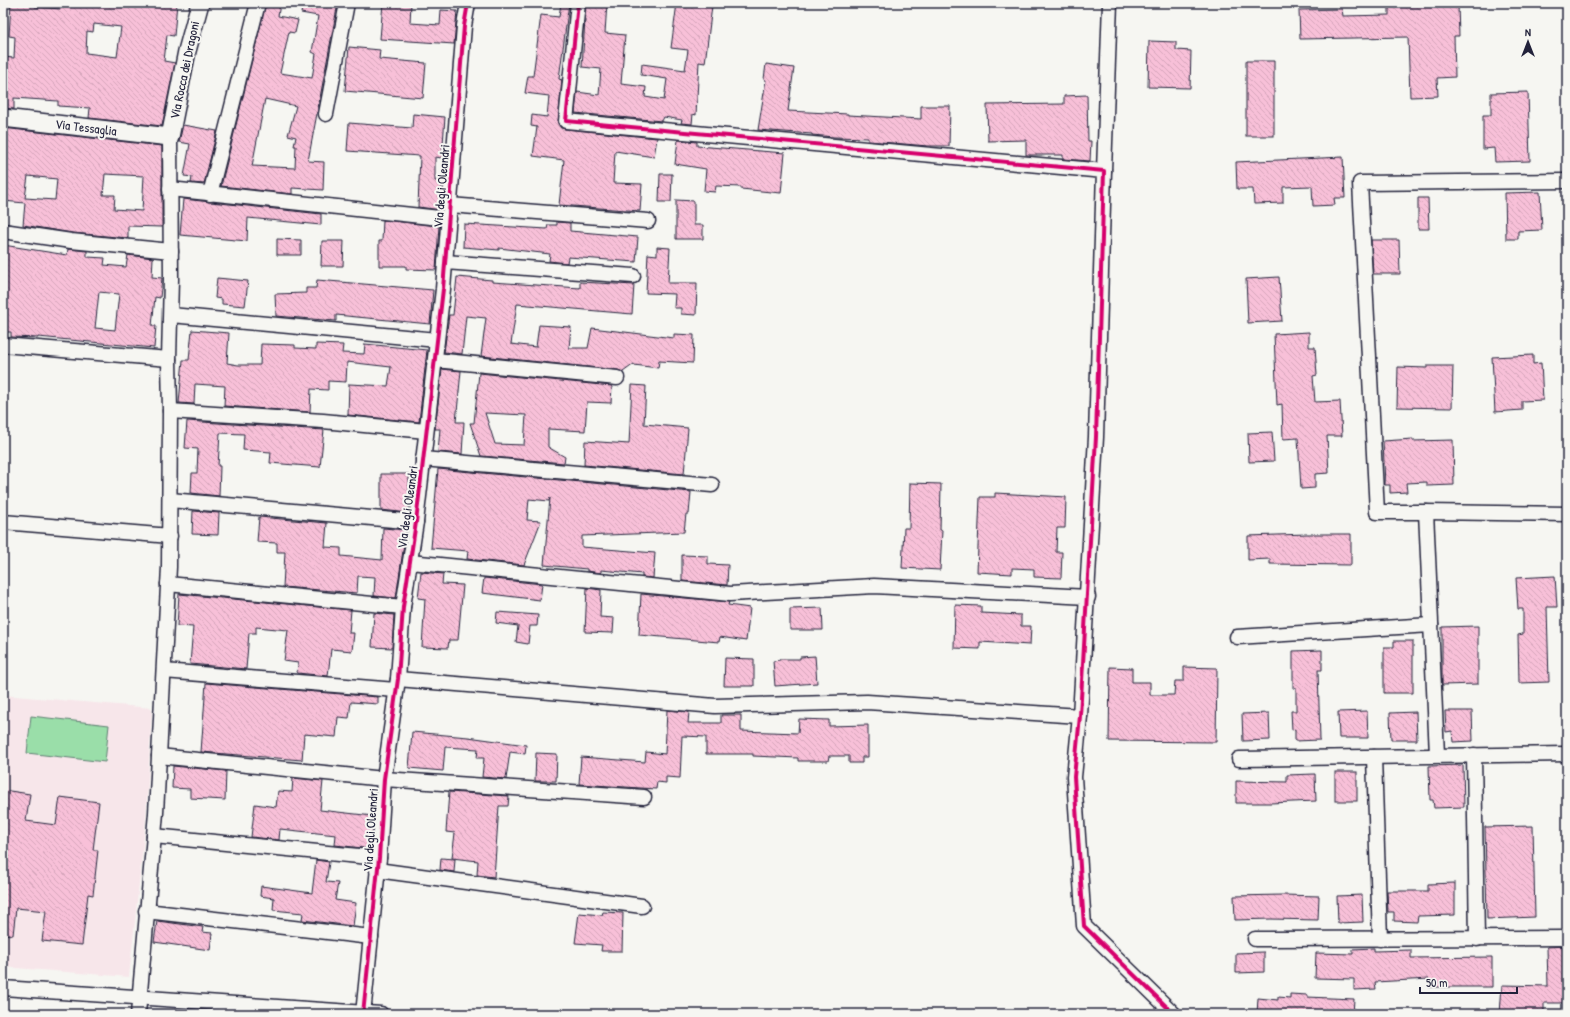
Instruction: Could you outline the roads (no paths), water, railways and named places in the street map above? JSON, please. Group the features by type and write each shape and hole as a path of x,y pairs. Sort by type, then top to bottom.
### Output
{"street":[{"name":"Via Rocca dei Dragoni","path":"170,137 187,51 200,3"},
{"path":"210,194 258,3"},
{"path":"326,114 347,3"},
{"name":"Via degli Oleandri","path":"364,1013 378,864 384,779 397,684 403,607 416,522 438,340 464,26 468,3"},
{"path":"578,3 566,121 1104,171"},
{"path":"1110,3 1096,437 1088,597 1080,716 1074,777 1084,926 1174,1014"},
{"name":"Via Tessaglia","path":"3,118 170,137"},
{"path":"138,1014 146,911 154,836 170,536 170,137"},
{"path":"1567,181 1360,183 1377,512 1567,514"},
{"path":"170,189 448,219"},
{"path":"450,205 648,221"},
{"path":"3,231 171,252"},
{"path":"445,262 633,276"},
{"path":"171,315 438,340"},
{"path":"3,345 169,359"},
{"path":"435,360 617,378"},
{"path":"170,411 323,420 426,432"},
{"path":"423,459 712,485"},
{"path":"170,500 416,522"},
{"path":"1426,512 1437,756"},
{"path":"3,522 170,536"},
{"path":"410,562 730,594 874,586 1088,597"},
{"path":"168,584 403,607"},
{"path":"1237,637 1431,625"},
{"path":"164,671 397,684 715,706 867,702 1080,716"},
{"path":"1239,759 1567,754"},
{"path":"1474,755 1477,939"},
{"path":"159,756 384,779 644,797"},
{"path":"1374,756 1380,939"},
{"path":"154,836 378,864 642,906"},
{"path":"146,911 371,937"},
{"path":"1255,939 1567,938"},
{"path":"3,988 381,1014"}]}
